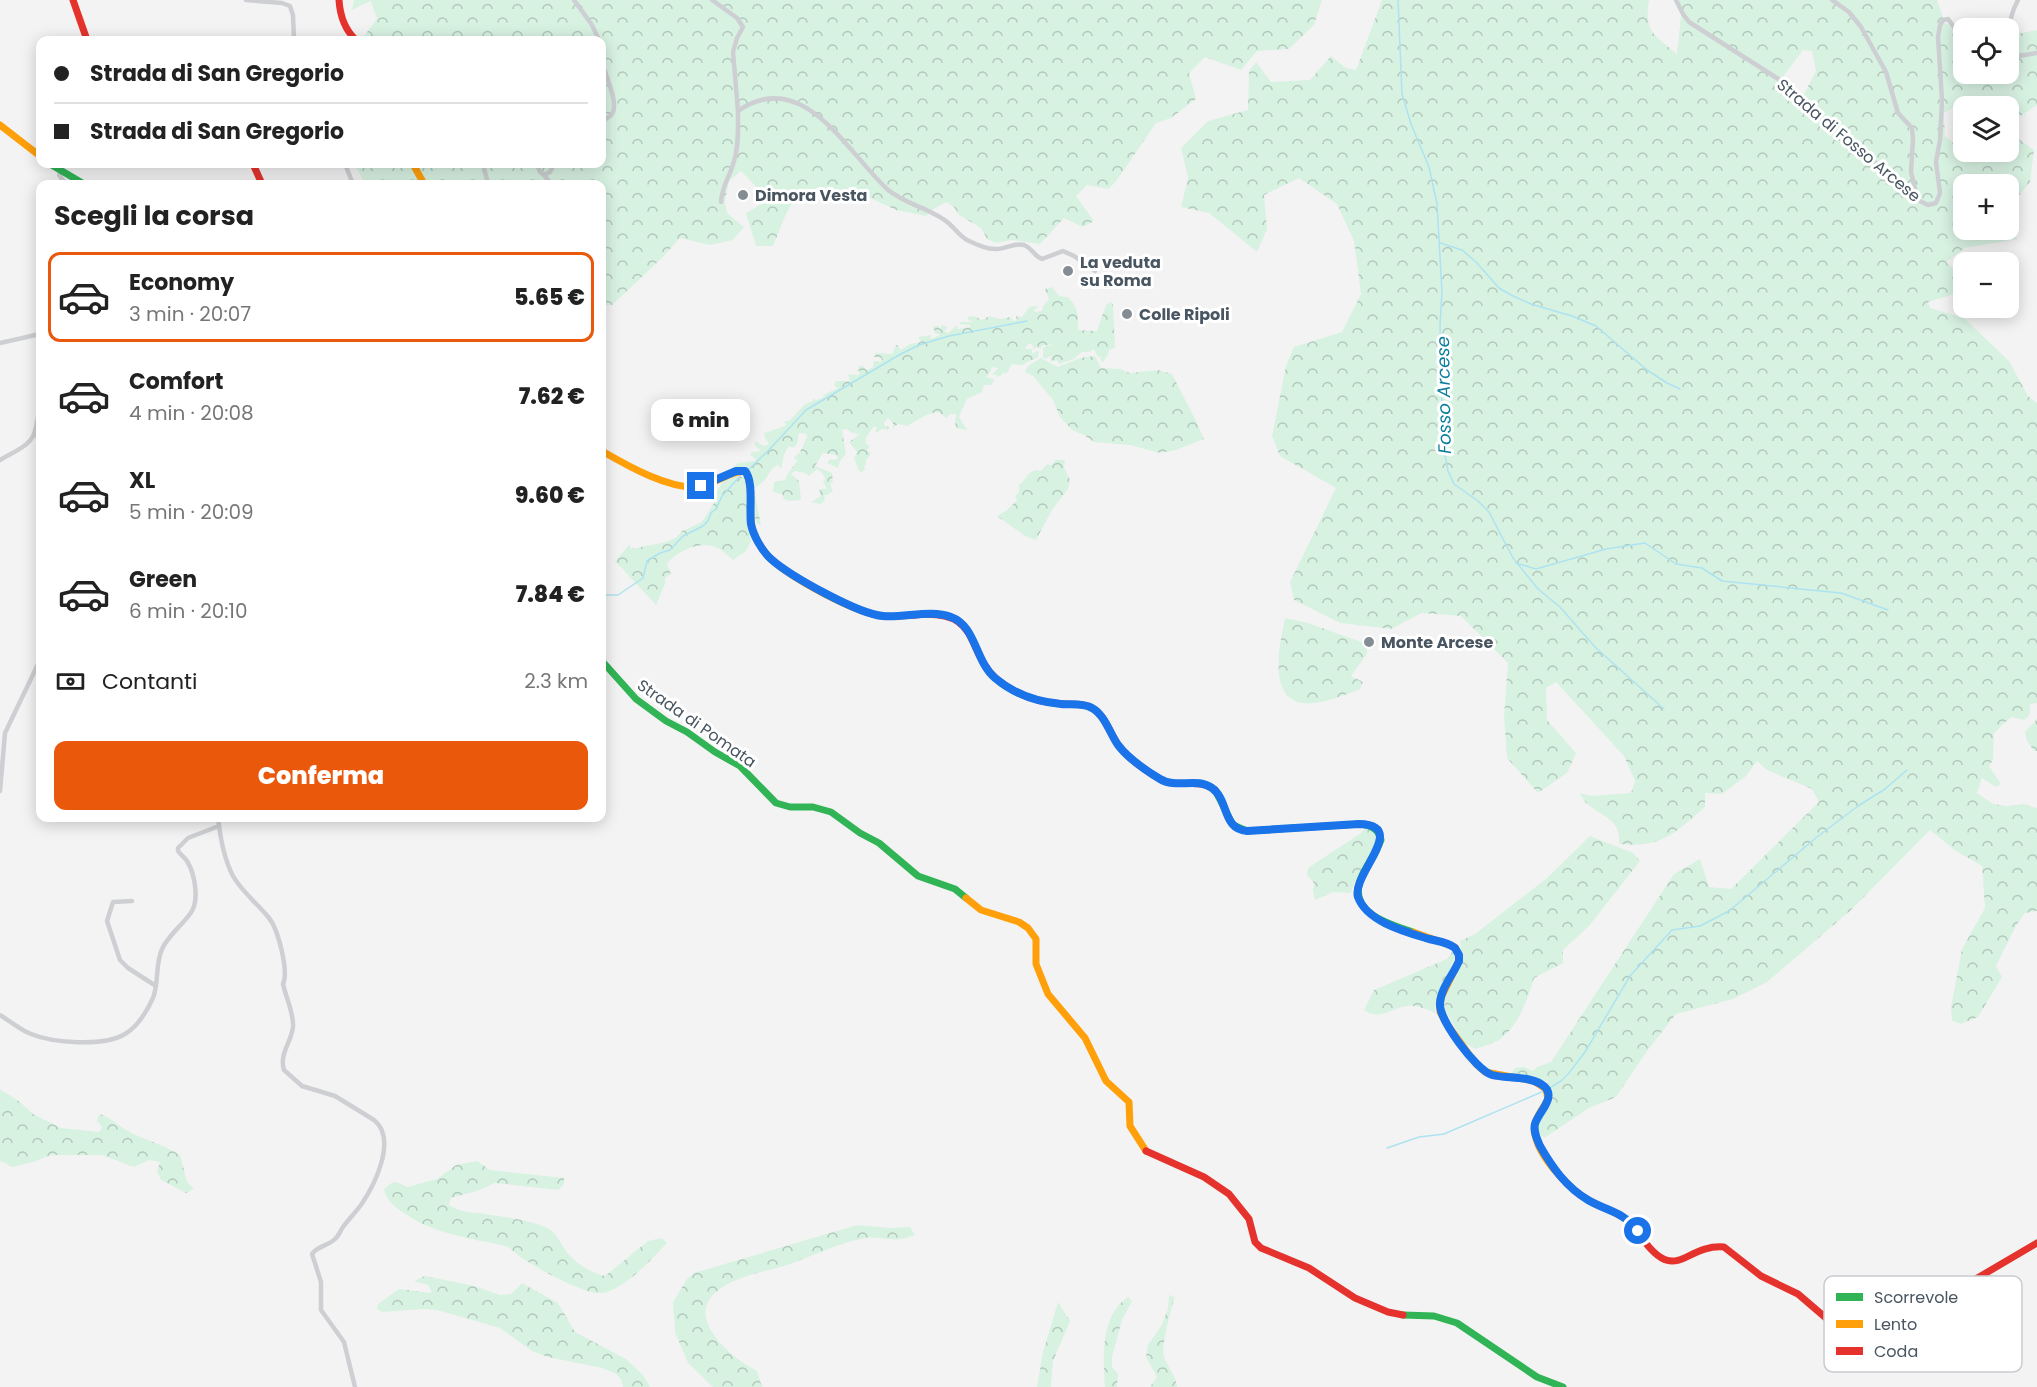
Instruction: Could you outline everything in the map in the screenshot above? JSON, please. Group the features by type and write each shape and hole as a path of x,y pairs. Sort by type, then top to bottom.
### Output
{"street":[{"path":"73,0 86,36"},
{"path":"246,0 280,2 290,6 293,15 294,36"},
{"path":"339,0 343,25 351,36"},
{"path":"574,0 597,36"},
{"path":"712,0 737,18 743,26 735,43 733,54 738,111 736,153 732,168 722,188 721,202"},
{"name":"Strada di Fosso Arcese","path":"1676,0 1689,22 1783,83 1839,135 1926,205 1933,205 1938,201 1940,195 1936,162 1940,142 1942,96 1938,41 1942,21 1947,19 1953,26"},
{"path":"1832,0 1849,12 1861,27 1888,76 1898,113 1912,128 1911,172 1918,200"},
{"path":"2012,18 2018,0"},
{"path":"2019,56 2037,53"},
{"path":"606,74 613,96 614,109 606,120"},
{"path":"738,111 750,103 765,99 781,99 795,103 816,114 833,129 893,194 943,218 967,240 995,249 1025,246 1042,259 1065,251 1095,271"},
{"path":"0,125 36,153"},
{"path":"56,168 77,180"},
{"path":"538,168 548,180"},
{"path":"544,175 549,173 552,168"},
{"path":"60,171 59,175 63,180"},
{"path":"0,343 36,335"},
{"path":"0,460 27,443 35,433 36,421"},
{"path":"606,453 625,464 687,488 701,486 736,471 745,471 750,481 753,530 765,552 776,562 812,585 874,614 887,616 940,615 957,620 968,630 980,658 996,679 1018,693 1033,699 1094,708 1122,750 1160,779 1175,784 1203,784 1215,790 1229,820 1238,829 1247,831 1359,824 1374,828 1380,834 1381,842 1359,882 1357,893 1360,902 1382,921 1409,933 1455,948 1459,961 1440,1000 1440,1010 1445,1021 1482,1070 1494,1075 1534,1081 1548,1091 1548,1099 1536,1121 1535,1131 1539,1144 1565,1182 1581,1196 1624,1216 1653,1252 1662,1258 1678,1261 1706,1248 1724,1247 1761,1276 1798,1294 1824,1317"},
{"name":"Strada di Pomata","path":"606,665 636,699 666,721 740,766 776,803 792,807 813,807 831,812 860,833 879,843 918,876 955,889 977,908 1021,923 1031,931 1036,942 1037,966 1047,991 1085,1038 1106,1081 1129,1102 1130,1126 1135,1136 1150,1155 1202,1176 1229,1194 1250,1219 1259,1247 1311,1269 1355,1298 1388,1312 1434,1316 1457,1323 1537,1377 1563,1387"},
{"path":"0,791 5,733 36,668"},
{"path":"218,822 234,878 271,920 283,957 285,979 283,984 293,1024 283,1056 284,1070 302,1086 335,1096 374,1120 381,1127 384,1136 378,1172 370,1190 336,1239 316,1250 312,1255 321,1282 322,1311 345,1343 355,1387"},
{"path":"0,1015 28,1033 43,1038 79,1041 111,1039 127,1033 152,1000 162,950 195,904 195,888 190,869 186,859 178,852 178,848 189,838 219,826"},
{"path":"132,901 113,902 107,916 107,924 124,964 156,987"},
{"path":"1981,1276 2037,1243"}],"green space":[{"path":"354,0 1322,0 1314,25 1289,49 1257,51 1241,70 1205,57 1189,73 1196,99 1171,118 1156,123 1109,189 1087,185 1076,196 1094,221 1083,227 1064,218 1040,244 1012,240 996,243 987,239 981,228 959,215 954,207 946,202 926,216 896,210 868,197 831,191 820,196 801,196 793,202 786,214 773,246 756,246 746,213 763,203 765,196 741,171 729,181 725,201 727,213 744,227 733,240 710,245 680,238 612,305 606,305 606,180 363,180 357,168 606,168 606,36 364,36 377,19 371,1 352,10"},
{"path":"1382,0 1649,0 1648,20 1652,32 1677,54 1682,7 1678,0 1937,0 1945,23 1953,28 1953,84 2019,84 2019,33 2037,30 2037,105 2019,117 2019,96 1953,96 1953,108 1944,113 1945,136 1953,143 1953,162 2019,162 2019,139 2034,150 2030,182 2019,196 2019,174 1953,174 1953,240 2012,240 1953,252 1953,257 1946,262 1953,269 1953,294 1928,302 1930,308 1953,315 1953,318 1964,318 2009,361 2028,396 2037,403 2037,703 2030,704 2030,714 2024,720 2011,717 1994,733 1993,760 1989,766 2001,784 1996,787 1982,778 1977,793 1993,804 2007,806 2023,804 2037,808 2037,911 2025,913 2017,924 1996,966 2002,977 1978,1017 1961,1024 1952,1021 1951,1007 1962,949 1985,908 1982,866 1956,851 1930,830 1850,911 1767,982 1733,999 1676,1014 1647,1051 1616,1097 1589,1108 1544,1138 1538,1132 1549,1100 1550,1088 1547,1081 1511,1074 1515,1068 1524,1067 1533,1071 1551,1062 1674,874 1700,859 1709,887 1731,889 1819,802 1812,789 1767,770 1757,761 1746,776 1722,794 1705,793 1705,807 1676,832 1646,844 1619,844 1616,826 1590,806 1580,793 1591,796 1631,793 1635,781 1624,756 1556,682 1546,688 1547,720 1576,753 1567,773 1538,793 1507,758 1504,716 1508,663 1461,616 1422,613 1391,629 1340,623 1294,600 1290,582 1336,488 1280,456 1272,436 1286,366 1294,347 1342,332 1361,294 1354,241 1337,204 1299,178 1264,195 1267,229 1257,252 1209,213 1181,207 1188,178 1181,148 1208,121 1248,110 1249,71 1256,62 1271,82 1310,80 1331,56 1346,68 1356,70","holes":["1803,50 1812,51 1816,71 1801,100 1779,82"]},
{"path":"1052,287 1059,296 1068,297 1074,305 1078,316 1078,330 1097,331 1106,305 1111,302 1113,304 1115,348 1109,350 1103,362 1094,349 1082,352 1074,359 1059,364 1057,360 1052,362 1050,360 1052,355 1045,359 1043,357 1043,348 1053,344 1041,346 1041,349 1036,347 1034,350 1032,344 1028,344 1025,349 1032,349 1032,354 1039,350 1038,357 1022,365 1012,364 1006,374 1003,372 998,377 992,375 998,368 991,367 986,377 993,379 991,385 984,385 982,392 967,399 959,417 967,430 957,428 956,414 950,414 947,418 939,413 932,413 908,426 898,424 893,431 893,423 888,418 884,423 889,427 888,430 882,429 876,433 877,428 874,426 866,438 869,448 866,450 870,452 870,455 862,472 859,471 854,458 857,452 849,442 860,434 852,433 847,429 842,430 846,454 838,468 827,463 830,459 838,458 836,455 823,453 815,466 832,473 833,482 830,484 833,491 824,495 825,500 821,504 811,502 821,496 819,489 827,489 823,482 824,476 817,469 809,476 795,471 791,474 799,481 801,500 789,501 784,499 782,494 773,492 774,482 785,480 798,460 794,459 795,456 799,454 807,437 807,434 799,433 797,444 793,448 789,446 786,452 781,469 778,465 776,466 754,489 761,525 757,524 753,510 750,472 747,468 733,468 738,463 755,461 756,459 750,455 752,452 761,451 755,445 755,441 764,446 769,444 764,433 785,426 784,422 790,420 805,404 813,401 813,398 816,400 822,398 825,394 838,388 834,386 836,381 850,381 848,374 858,375 859,366 867,370 873,367 874,361 880,363 882,358 874,357 876,353 892,354 896,345 900,350 910,344 921,342 918,337 931,335 931,339 940,335 935,333 933,326 939,326 940,329 942,325 948,327 944,331 948,333 956,326 958,326 957,329 970,327 970,325 959,324 974,322 968,320 968,317 974,316 982,320 989,316 1000,319 1011,317 1013,321 1017,320 1016,316 1022,317 1029,307 1038,307 1034,310 1035,312 1042,311 1044,304 1049,300 1045,289"},
{"path":"1095,356 1101,368 1120,369 1130,373 1158,370 1172,374 1204,439 1176,450 1160,453 1130,445 1094,442 1072,430 1060,417 1053,400 1033,376 1025,372 1028,366 1041,358 1058,367 1080,358"},
{"path":"1056,460 1065,460 1064,467 1070,480 1068,489 1052,510 1036,540 1025,536 997,516 1017,500 1015,496 1019,492 1019,485 1028,474 1037,470 1041,471 1047,464 1051,465"},
{"path":"737,476 745,478 747,485 747,514 751,541 746,551 733,560 720,550 706,545 681,552 667,564 671,574 665,578 665,584 656,605 615,561 630,544 631,549 666,542 677,537 682,531 702,522 714,503 715,494 722,483"},
{"path":"1285,618 1308,623 1367,644 1367,654 1351,676 1363,682 1360,689 1316,703 1302,703 1291,699 1284,691 1278,667"},
{"path":"2037,718 2037,751 2034,751 2025,733"},
{"path":"1367,826 1374,833 1375,843 1351,893 1333,892 1315,900 1314,883 1307,875 1308,868 1361,833"},
{"path":"1590,836 1633,853 1640,861 1589,926 1563,950 1563,963 1534,978 1529,995 1512,1028 1499,1040 1476,1049 1464,1043 1442,1005 1459,966 1460,941 1475,934 1547,878"},
{"path":"1452,952 1456,955 1436,1001 1435,1013 1410,1006 1380,1014 1364,1010 1374,990 1447,959"},
{"path":"0,1089 33,1114 61,1128 99,1132 102,1127 97,1121 99,1114 134,1134 174,1151 180,1155 187,1182 194,1189 186,1193 161,1180 157,1171 160,1162 149,1160 134,1167 102,1155 51,1155 13,1167 0,1161"},
{"path":"477,1161 490,1170 564,1178 564,1184 558,1190 495,1183 451,1198 449,1205 462,1211 518,1219 549,1229 574,1260 594,1272 605,1276 648,1241 662,1238 667,1243 629,1280 611,1291 594,1293 547,1273 508,1247 451,1234 422,1224 397,1209 385,1193 384,1189 393,1183 407,1187 437,1179 456,1165"},
{"path":"857,1225 910,1227 915,1235 904,1239 866,1238 845,1243 784,1266 731,1282 716,1292 708,1303 706,1314 715,1337 736,1357 757,1371 762,1387 713,1387 688,1363 675,1332 673,1302 687,1279 694,1273"},
{"path":"425,1276 474,1286 500,1295 511,1294 522,1283 558,1303 575,1332 626,1359 644,1376 650,1387 623,1387 621,1379 615,1373 602,1368 548,1357 532,1351 500,1328 437,1310 382,1312 377,1309 378,1304 399,1289 432,1293 428,1285 414,1281"},
{"path":"1169,1295 1175,1297 1163,1351 1177,1387 1150,1387 1157,1377 1146,1357 1148,1345 1161,1326 1168,1309"},
{"path":"1128,1297 1132,1301 1122,1320 1112,1357 1112,1367 1118,1374 1117,1387 1105,1387 1104,1351 1108,1326 1112,1315"},
{"path":"1058,1302 1070,1321 1053,1361 1051,1387 1037,1387 1043,1352"}],"waterway":[{"name":"Fosso Arcese","path":"1398,0 1402,94 1411,124 1429,167 1437,204 1442,292 1440,324 1443,445 1448,471 1454,484 1489,512 1513,558 1538,589 1560,607 1595,647 1664,709"},
{"path":"1440,243 1462,250 1499,288 1511,295 1596,326 1647,370 1680,389"},
{"path":"749,469 806,410 899,355 919,345 949,336 1027,321"},
{"path":"606,595 618,595 643,578 647,561 670,550 683,536 703,526 716,509 722,496 741,475"},
{"path":"1516,563 1536,569 1606,549 1645,543 1676,564 1702,568 1722,581 1841,593 1888,610"},
{"path":"1548,1089 1569,1073 1585,1052 1630,976 1672,930 1700,926 1729,911 1817,837 1885,789 1907,770"},
{"path":"1387,1148 1419,1137 1444,1134 1544,1091"}],"traffic: fast":[{"path":"57,168 77,180"},
{"path":"606,665 636,699 666,721 740,766 776,803 790,807 813,807 831,812 860,833 879,843 918,876 955,889 966,898"},
{"path":"1215,790 1233,825 1247,831 1360,824 1374,828 1381,840 1361,878 1358,890 1360,900 1372,915 1413,932"},
{"path":"1403,1315 1434,1316 1457,1323 1537,1377 1563,1387"}],"traffic: slow":[{"path":"0,125 36,153"},
{"path":"415,168 422,180"},
{"path":"606,453 650,476 690,487 712,483 733,473 745,471 750,486 754,534 769,557 791,575 855,608 882,616 914,615"},
{"path":"966,898 981,910 1019,922 1028,928 1036,939 1036,964 1048,994 1085,1038 1106,1081 1129,1102 1130,1126 1146,1151"},
{"path":"1413,932 1455,947 1459,955 1459,961 1440,1000 1440,1012 1476,1064 1485,1072 1534,1081 1546,1089 1548,1099 1536,1121 1535,1134 1545,1157 1553,1168 1581,1196 1622,1217 1639,1234"}],"traffic: jam":[{"path":"73,0 86,36"},
{"path":"339,0 343,22 352,36"},
{"path":"255,168 260,180"},
{"path":"914,615 937,615 953,619 963,626 990,672 1016,692 1039,700 1083,705 1095,710 1103,718 1125,753 1157,778 1173,783 1203,784 1215,790"},
{"path":"1146,1151 1204,1177 1229,1194 1249,1219 1255,1242 1261,1248 1309,1268 1355,1298 1388,1312 1403,1315"},
{"path":"1639,1234 1652,1250 1662,1258 1671,1261 1680,1260 1710,1248 1724,1247 1761,1276 1798,1294 1824,1316"},
{"path":"1981,1276 2037,1243"}],"place":[{"name":"Dimora Vesta","path":"743,195"},
{"name":"La veduta su Roma","path":"1068,271"},
{"name":"Colle Ripoli","path":"1127,314"},
{"name":"Monte Arcese","path":"1369,642"}],"route":[{"path":"701,486 736,471 745,471 750,481 751,524 769,557 812,585 858,608 880,616 951,616 968,630 980,658 996,679 1018,693 1033,699 1094,708 1122,750 1160,779 1175,784 1203,784 1215,790 1229,820 1238,829 1247,831 1359,824 1374,828 1380,834 1381,842 1359,882 1357,893 1360,902 1382,921 1409,933 1450,944 1458,951 1459,961 1440,1000 1440,1010 1445,1021 1482,1070 1494,1075 1534,1081 1545,1087 1549,1095 1536,1121 1535,1131 1539,1144 1554,1168 1581,1196 1622,1215 1638,1231"}]}
